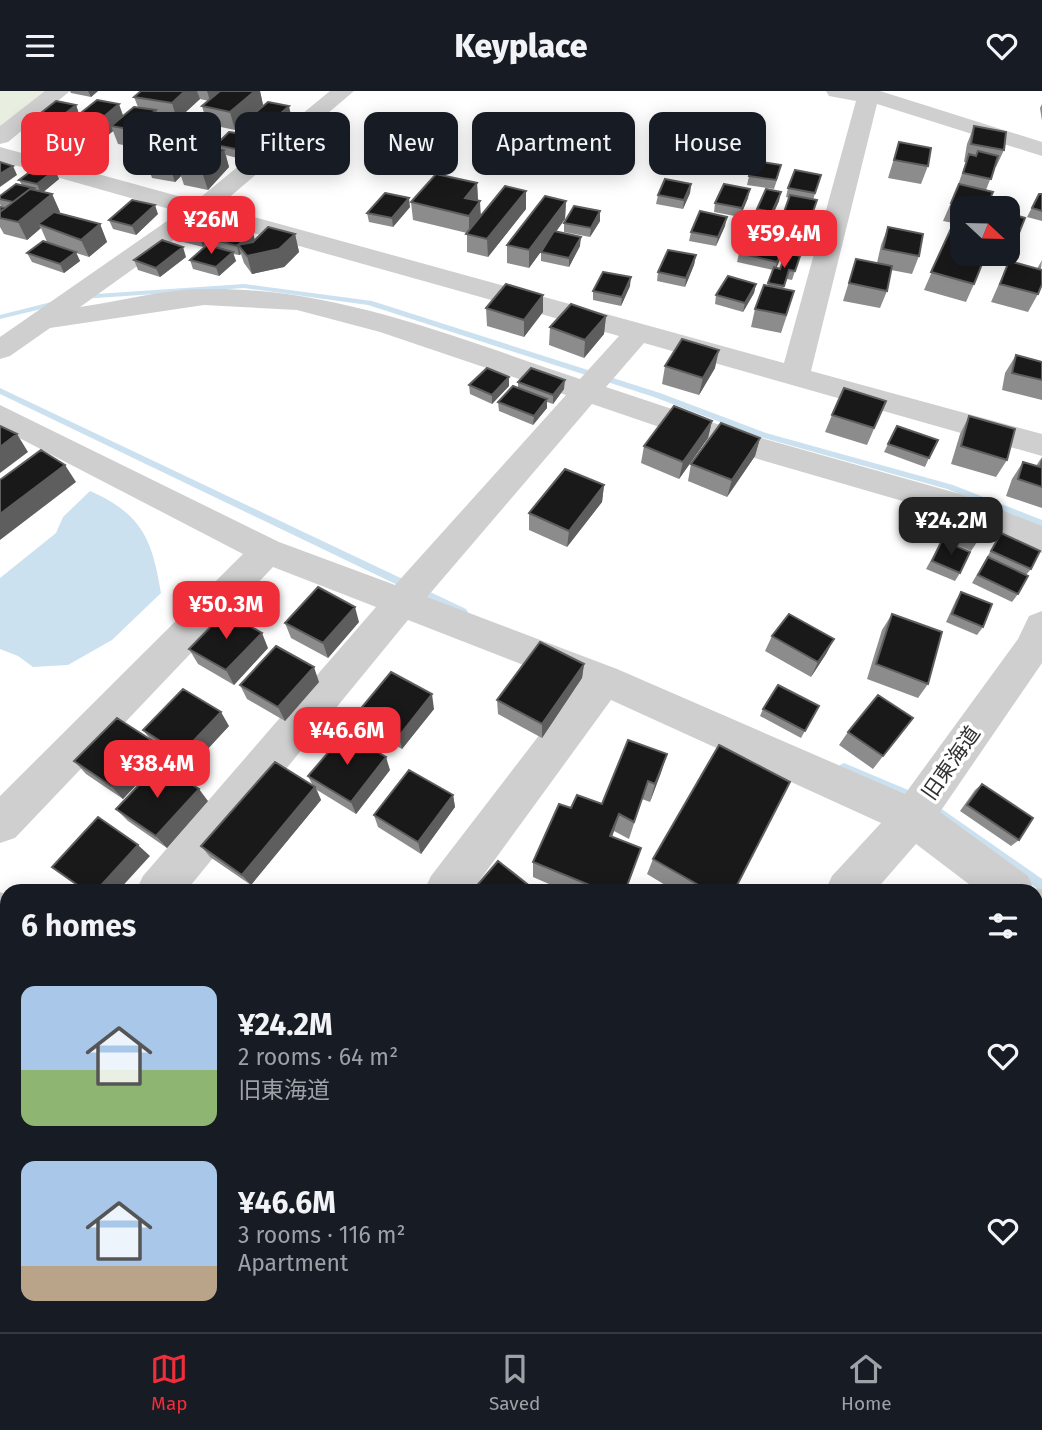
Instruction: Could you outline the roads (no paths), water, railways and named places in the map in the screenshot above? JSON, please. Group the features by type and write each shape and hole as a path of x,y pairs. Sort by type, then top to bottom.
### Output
{"street":[{"path":"0,137 59,91"},
{"path":"0,350 201,209 343,91"},
{"path":"837,91 868,93 1042,149"},
{"path":"794,377 868,93"},
{"path":"0,154 1042,445"},
{"path":"41,321 204,297 298,302 390,326 738,442 948,502 1042,540"},
{"path":"164,884 401,603 637,333"},
{"path":"0,415 267,551 604,680 913,817 1004,884"},
{"path":"0,824 267,551"},
{"name":"旧東海道","path":"853,884 913,817 1032,648 1042,626"},
{"path":"451,884 604,680"}],"water":[{"path":"90,491 122,509 142,530 153,558 161,593 112,640 68,665 33,667 18,656 0,649 0,578 56,533 63,517"}],"waterway":[{"path":"81,297 244,286 369,303 657,395 763,435 950,487 1042,524"},
{"path":"0,317 59,302"},
{"path":"0,391 463,612"},
{"path":"844,768 916,799"},
{"path":"936,810 1039,884"}]}
